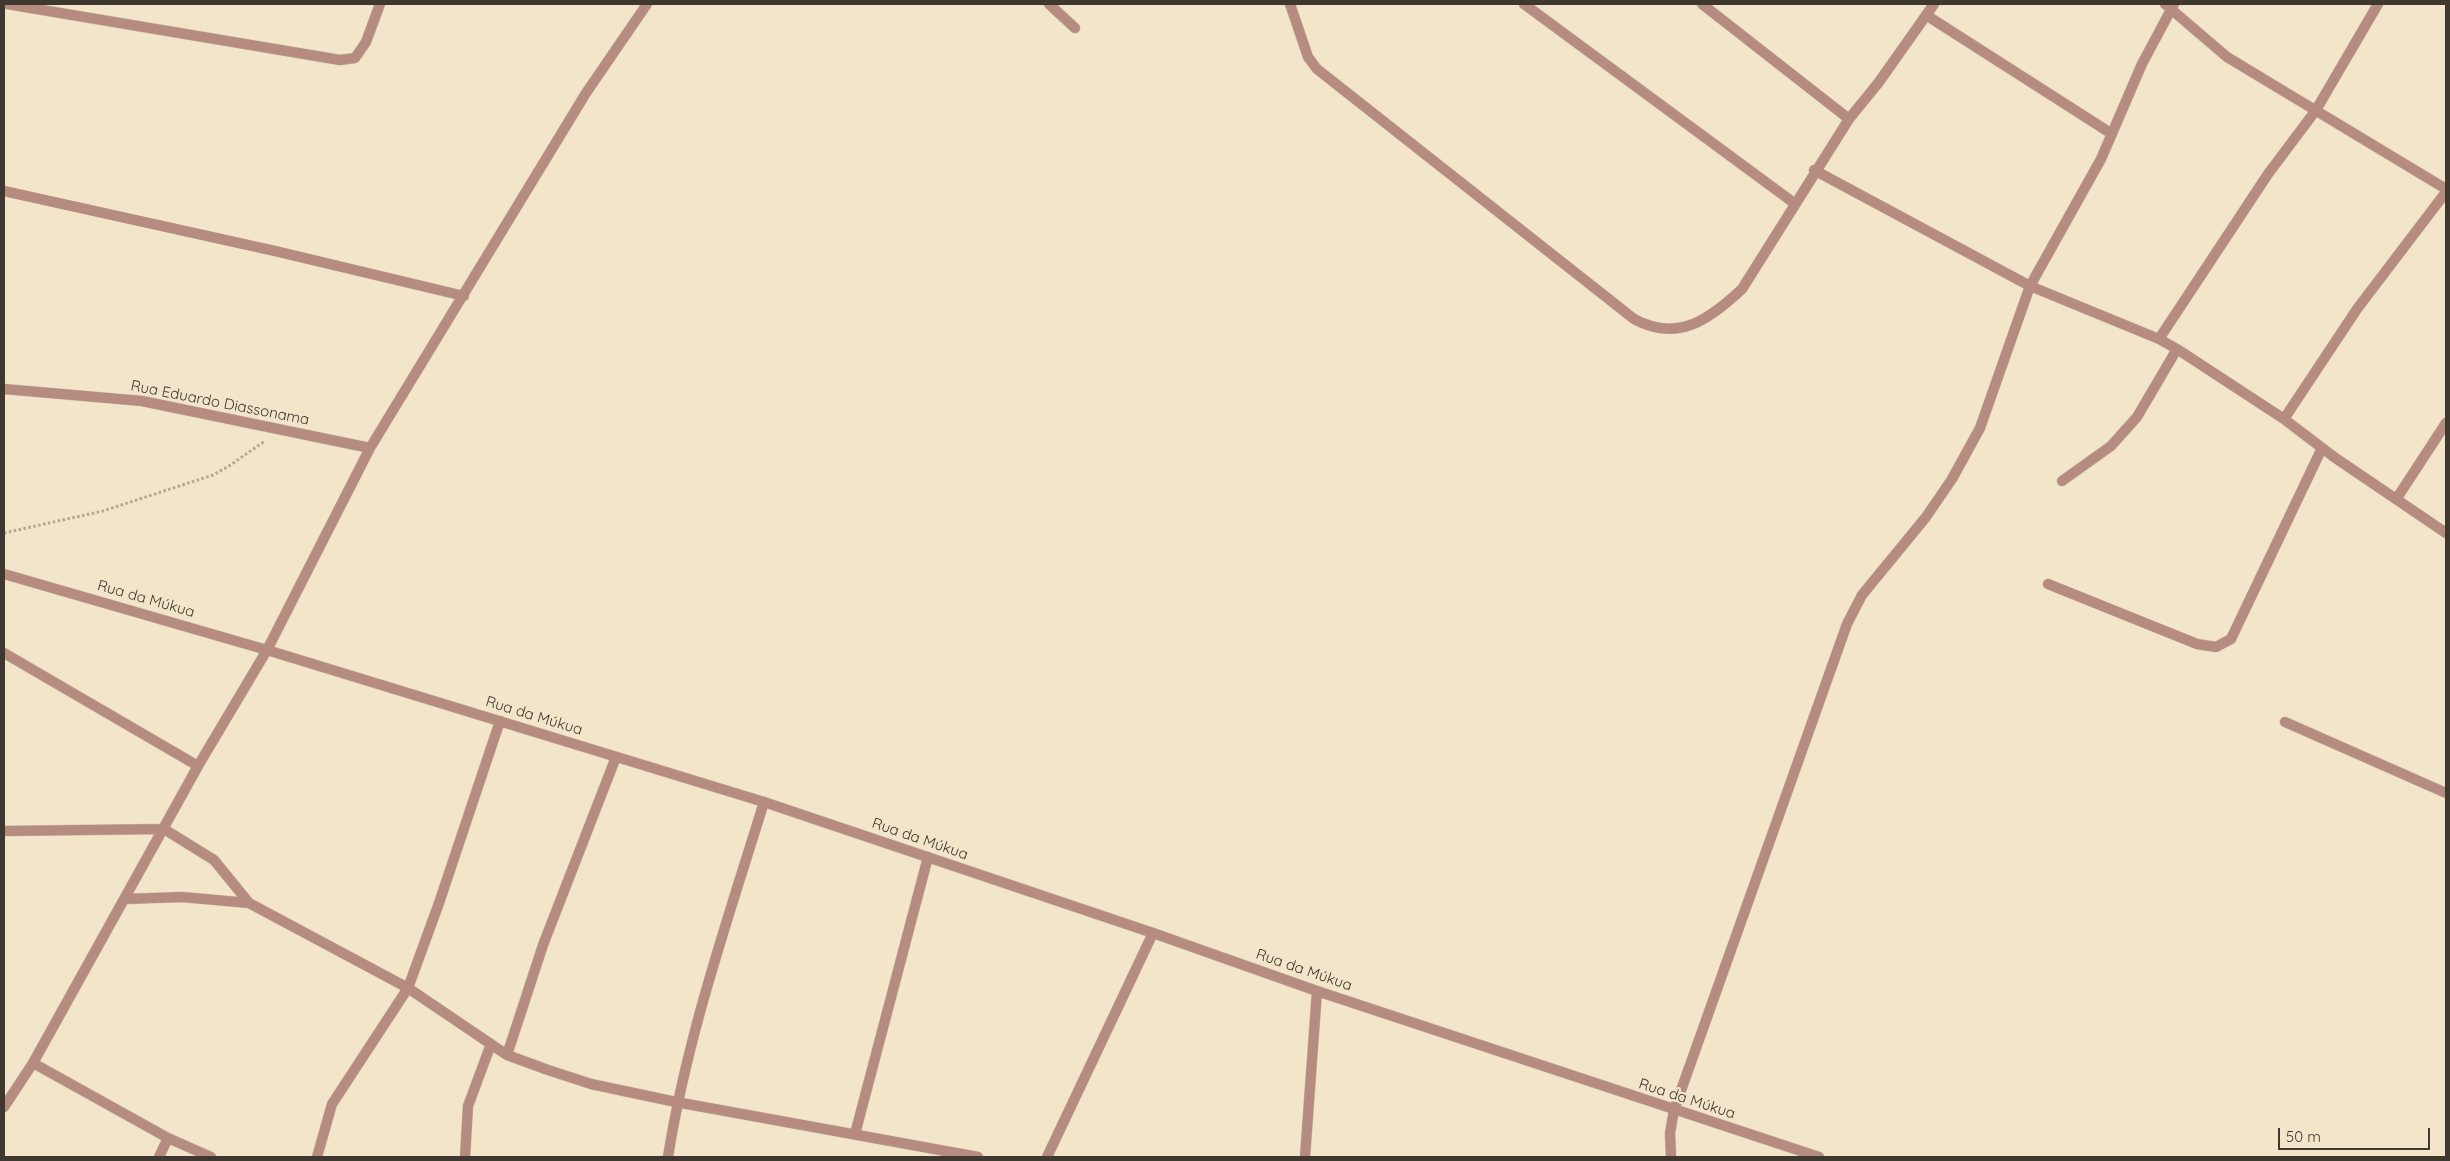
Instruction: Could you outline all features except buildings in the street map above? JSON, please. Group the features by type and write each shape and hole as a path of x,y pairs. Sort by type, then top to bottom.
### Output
{"street":[{"path":"7,4 340,60 355,58 366,42 380,4"},
{"path":"4,1107 33,1063 198,766 267,650 370,448 586,93 647,4"},
{"path":"1049,4 1075,28"},
{"path":"1290,4 1308,57 1317,70 1644,324 1664,330 1676,330 1705,319 1724,306 1742,289 1814,170 1849,119 1879,82 1934,4"},
{"path":"1524,4 1794,203"},
{"path":"1702,4 1849,119"},
{"path":"2159,339 2268,174 2316,110 2378,4"},
{"path":"1671,1157 1670,1133 1674,1110 1848,624 1862,595 1926,517 1952,480 1980,428 2030,286 2081,197 2112,134 2170,5 2227,57 2446,191 2357,309 2284,419"},
{"path":"1926,16 2112,134"},
{"path":"1814,170 2030,286 2159,339 2177,349 2284,419 2322,448 2446,533"},
{"path":"4,191 275,251 464,296"},
{"path":"2062,481 2111,446 2137,417 2177,349"},
{"name":"Rua Eduardo Diassonama","path":"4,389 142,402 370,448"},
{"path":"2396,498 2446,423"},
{"path":"2048,584 2197,644 2216,647 2231,639 2322,448"},
{"name":"Rua da Múkua","path":"4,574 267,650 764,802 1153,933 1317,991 1819,1157"},
{"path":"4,653 198,766"},
{"path":"317,1157 332,1104 408,988 442,894 500,721"},
{"path":"2285,722 2446,792"},
{"path":"506,1055 543,946 616,756"},
{"path":"668,1157 676,1102 709,980 764,802"},
{"path":"4,831 164,829 214,860 249,903 408,988 506,1055 592,1084 676,1102 978,1157"},
{"path":"855,1134 928,857"},
{"path":"125,899 182,897 249,903"},
{"path":"1047,1157 1153,933"},
{"path":"1305,1157 1317,991"},
{"path":"465,1157 468,1106 491,1044"},
{"path":"33,1063 168,1138 211,1157"},
{"path":"159,1157 168,1138"}],"path":[{"path":"4,532 103,511 213,474 229,466 280,430"}]}
